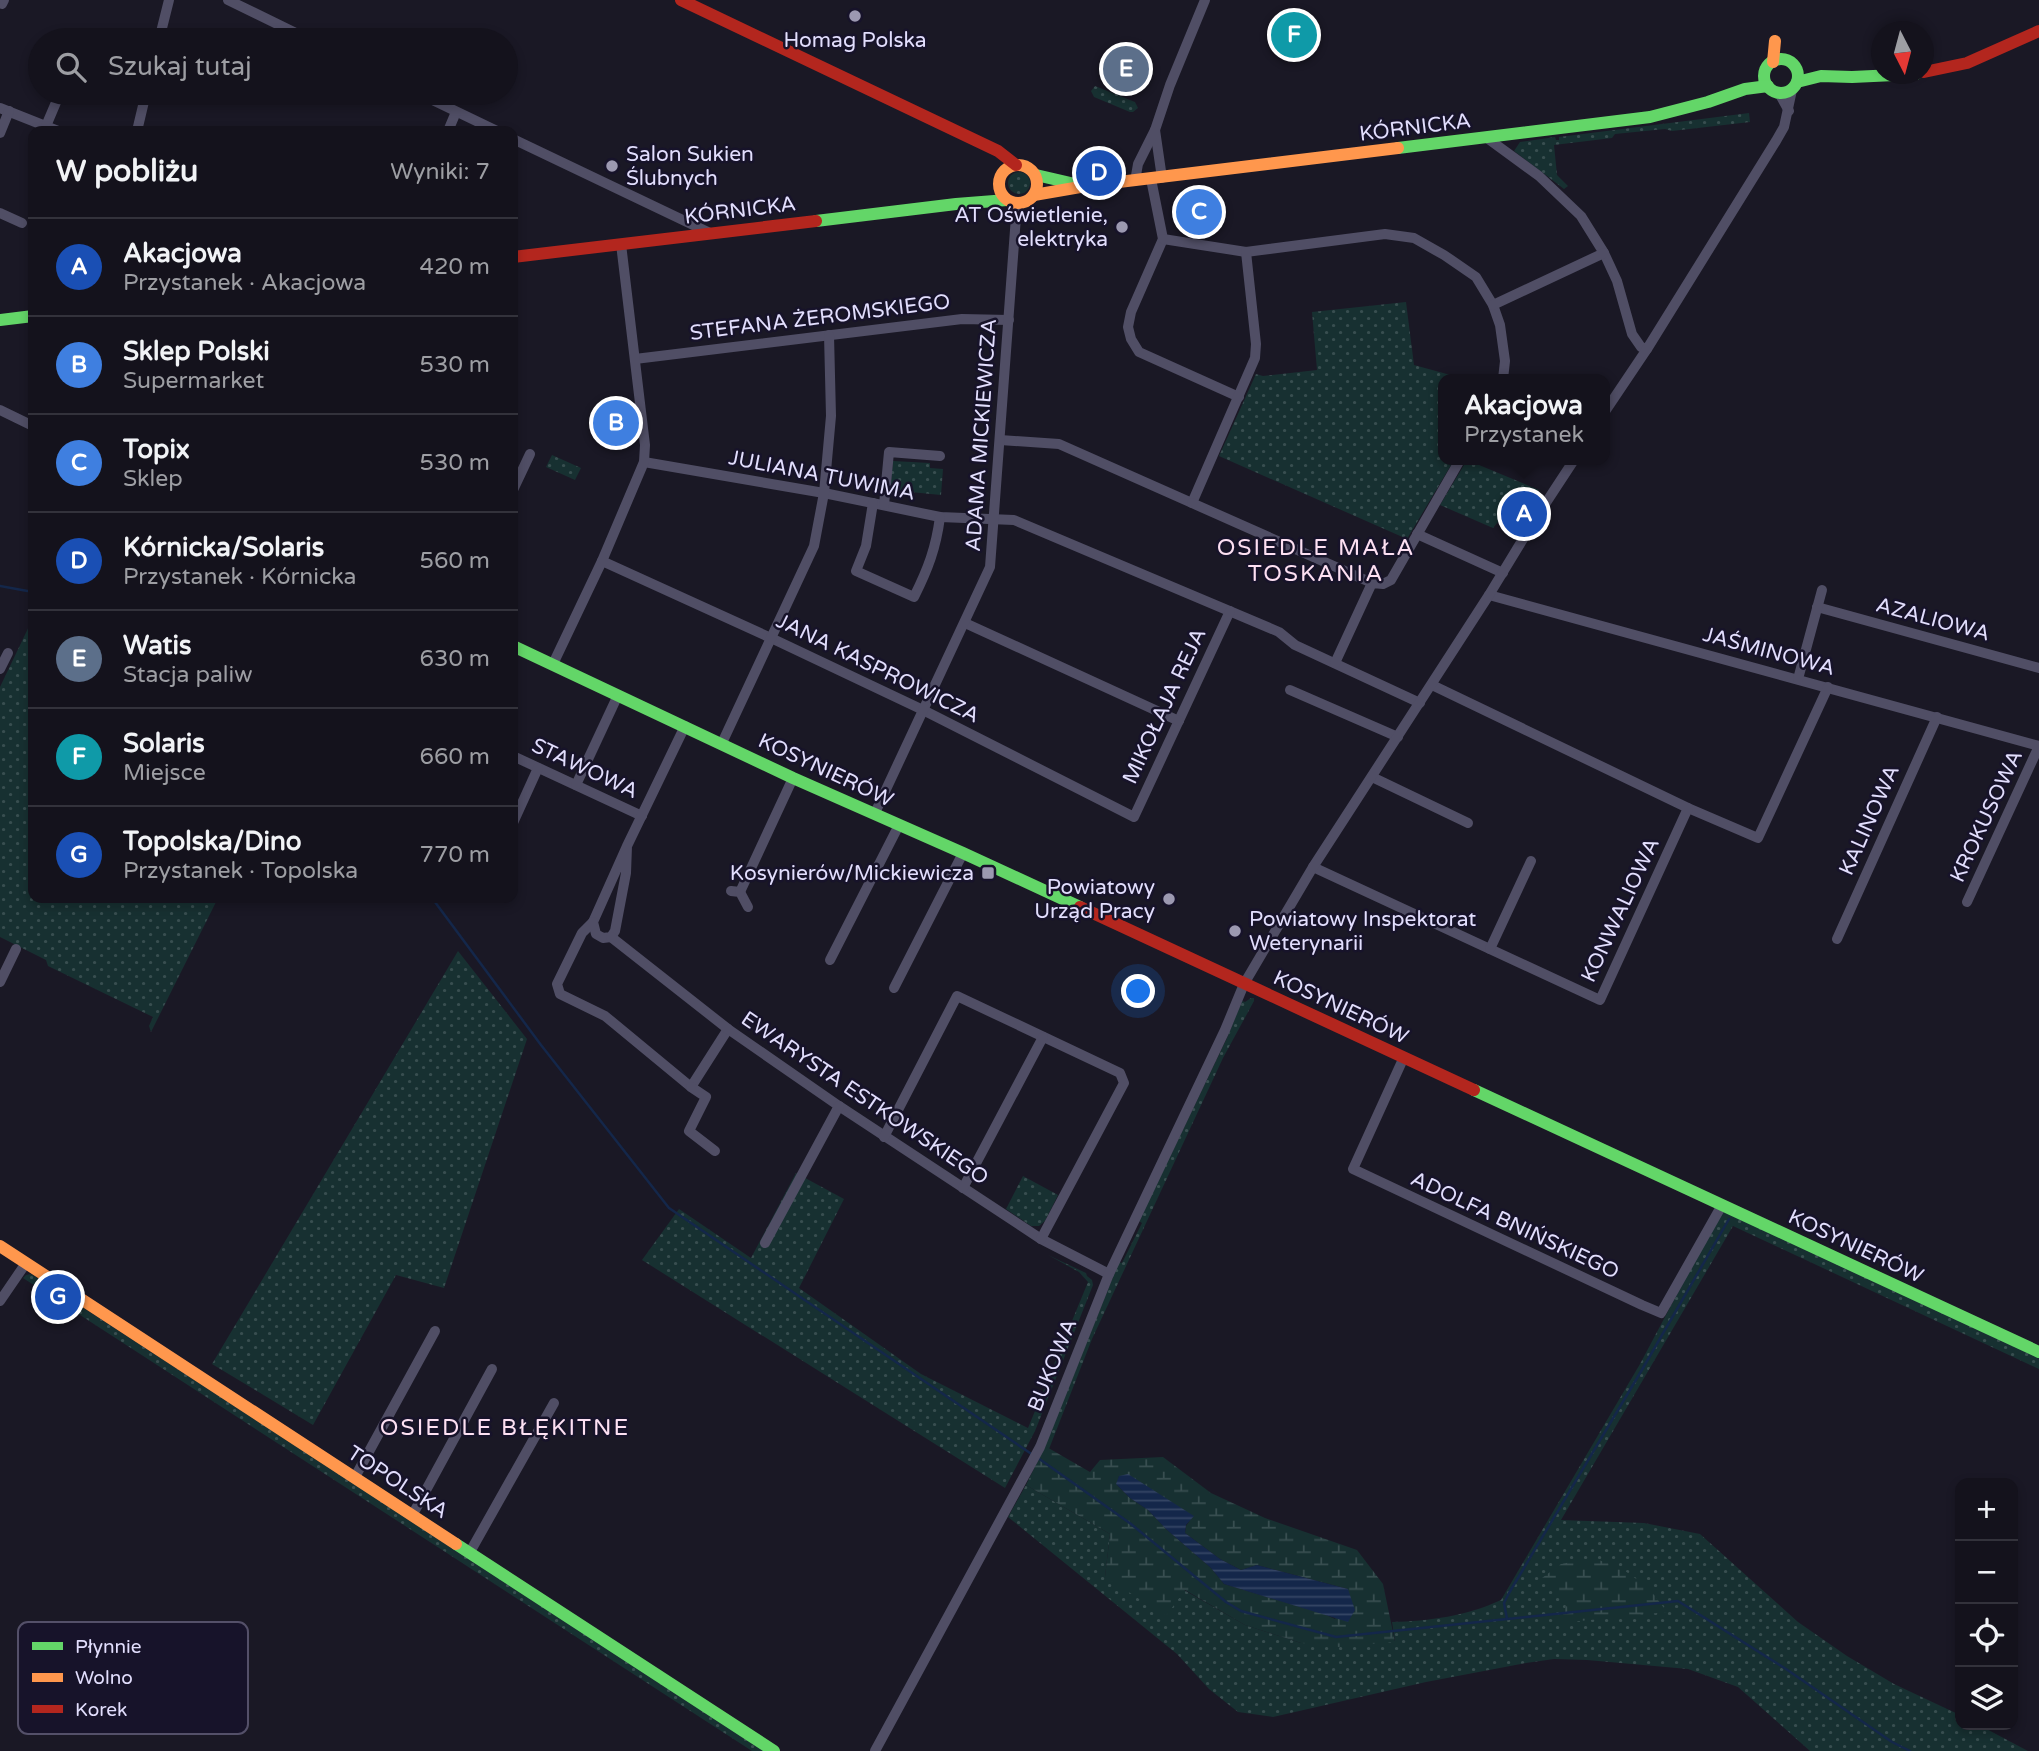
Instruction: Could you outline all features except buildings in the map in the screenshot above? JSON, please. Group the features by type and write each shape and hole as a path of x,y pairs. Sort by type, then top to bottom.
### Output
{"street":[{"path":"162,28 169,0"},
{"path":"228,0 285,28"},
{"path":"681,0 985,146 1010,168 1028,168 1036,175 1037,187 1034,195 1023,202 1012,201 1001,192 999,180 1010,168"},
{"path":"1135,181 1138,164 1155,130 1170,85 1205,0"},
{"path":"1934,70 1967,63 2039,31"},
{"path":"1610,405 1784,127 1789,111 1780,85 1766,69 1784,62 1821,76"},
{"path":"1780,85 1798,71 1784,62"},
{"path":"1780,85 1821,76 1871,76"},
{"name":"KÓRNICKA","path":"1034,195 1086,186 1650,117 1709,102 1745,89 1780,85"},
{"path":"0,133 4,109 46,126 55,105"},
{"path":"138,126 143,105"},
{"path":"442,105 486,126"},
{"path":"451,126 456,112"},
{"path":"1155,130 1163,239 1131,312 1128,327 1131,339 1139,352 1239,397"},
{"path":"1488,138 1539,176 1581,216 1604,253 1617,281 1632,334 1641,347 1647,349"},
{"path":"518,141 710,233"},
{"name":"KÓRNICKA","path":"1036,175 1086,186"},
{"name":"KÓRNICKA","path":"971,202 999,185"},
{"name":"KÓRNICKA","path":"518,256 971,202 1012,201"},
{"name":"ADAMA MICKIEWICZA","path":"874,813 990,567 1009,320 1012,201"},
{"path":"0,213 22,223"},
{"path":"676,218 679,237"},
{"path":"1163,239 1246,252 1385,234 1414,239 1476,277 1493,305 1500,325 1504,342 1504,374"},
{"path":"553,664 602,561 644,462 645,445 621,244"},
{"path":"1192,503 1255,358 1256,344 1246,252"},
{"path":"1493,305 1604,253"},
{"path":"0,320 28,317"},
{"name":"STEFANA ŻEROMSKIEGO","path":"635,359 962,319 1009,320"},
{"path":"722,743 814,546 824,493 831,416 830,335"},
{"path":"0,411 28,424"},
{"path":"1000,440 1059,444 1372,583 1383,584 1391,580 1457,465"},
{"path":"940,456 888,452 879,504 856,571 914,597 937,542 940,517"},
{"path":"518,479 530,454"},
{"name":"JULIANA TUWIMA","path":"644,462 824,493 940,517 1014,520 1279,632 1295,645 1420,703"},
{"name":"BUKOWA","path":"875,1751 1040,1447 1109,1274 1225,1030 1244,984 1313,867 1571,465"},
{"path":"1418,534 1503,573"},
{"name":"JANA KASPROWICZA","path":"602,561 923,710 1134,817"},
{"path":"1335,663 1372,583"},
{"path":"1798,678 1822,590"},
{"name":"JAŚMINOWA","path":"1489,596 1798,678 2039,746"},
{"name":"AZALIOWA","path":"1817,607 2039,668"},
{"name":"MIKOŁAJA REJA","path":"1134,817 1230,611"},
{"path":"965,623 1179,721"},
{"name":"KOSYNIERÓW","path":"518,648 793,778 963,853 2039,1352"},
{"path":"0,668 8,653"},
{"path":"1432,685 1688,808 1758,838 1828,687"},
{"path":"1290,690 1398,737"},
{"path":"576,785 618,695"},
{"name":"KALINOWA","path":"1837,939 1937,717"},
{"path":"685,726 593,922 582,933 557,984 560,994 605,1016 706,1097 688,1131 715,1151"},
{"name":"KROKUSOWA","path":"1967,902 2039,746"},
{"name":"STAWOWA","path":"518,758 642,816"},
{"path":"518,812 538,768"},
{"path":"1371,777 1468,823"},
{"path":"748,907 735,891 793,778"},
{"name":"KONWALIOWA","path":"1313,867 1600,1000 1688,808"},
{"path":"830,960 900,825"},
{"path":"611,937 620,914 627,846"},
{"path":"894,989 963,853"},
{"path":"1490,949 1531,861"},
{"name":"EWARYSTA ESTKOWSKIEGO","path":"593,922 596,933 603,938 611,937 728,1029 884,1137 1041,1239 1109,1274"},
{"path":"0,982 16,949"},
{"path":"884,1137 957,996 1120,1073 1125,1083 1041,1239"},
{"path":"691,1087 728,1029"},
{"path":"963,1188 1044,1037"},
{"name":"ADOLFA BNIŃSKIEGO","path":"1404,1058 1353,1169 1629,1299 1661,1313 1722,1205"},
{"path":"765,1243 839,1106"},
{"name":"TOPOLSKA","path":"0,1246 774,1751"},
{"path":"0,1301 26,1263"},
{"path":"355,1476 435,1331"},
{"path":"413,1514 492,1369"},
{"path":"470,1552 554,1403"}],"green space":[{"path":"1095,86 1135,102 1138,108 1130,112 1094,97 1091,91"},
{"path":"1749,113 1750,122 1615,134 1612,138 1554,145 1557,175 1568,186 1564,189 1514,151 1520,142 1555,137 1559,140 1559,137"},
{"path":"1019,172 1027,175 1030,183 1027,191 1019,194 1011,191 1008,183 1011,175"},
{"path":"1406,302 1414,365 1447,374 1438,374 1438,465 1451,465 1407,539 1219,456 1256,374 1263,376 1317,370 1312,312"},
{"path":"552,455 581,468 575,480 546,467"},
{"path":"893,461 930,463 930,468 943,469 941,495 890,490"},
{"path":"1464,465 1479,465 1539,490 1516,522 1502,517 1493,528 1440,505"},
{"path":"28,628 28,903 216,903 151,1032 149,1026 153,1017 48,966 46,960 0,937 0,687"},
{"path":"458,951 527,1039 444,1288 396,1275 313,1425 212,1364"},
{"path":"1254,998 1254,1001 1223,1058 1092,1339 1049,1449 1045,1446 1119,1262 1122,1263 1142,1223 1139,1221 1227,1038 1242,1001"},
{"path":"796,1173 844,1199 799,1288 921,1374 1028,1428 1088,1282 1079,1272 1048,1255 1086,1273 1092,1280 1093,1285 1035,1431 1005,1488 642,1260 679,1209 751,1258"},
{"path":"1023,1176 1058,1195 1045,1221 1039,1226 1031,1226 1006,1209"},
{"path":"1725,1211 2039,1356 2039,1369 1733,1226 1561,1520 1644,1523 1700,1534 1798,1622 1894,1684 1955,1713 1955,1730 1988,1730 2028,1751 1810,1751 1738,1687 1688,1669 1587,1660 1554,1659 1526,1663 1426,1682 1273,1717 1238,1712 1209,1689 1177,1654 1008,1517 1026,1485 1110,1534 1105,1577 1184,1590 1245,1625 1301,1643 1395,1641 1392,1622 1448,1617 1501,1600 1640,1364 1718,1217"},
{"path":"31,1274 766,1751 752,1751 23,1278"},
{"path":"1045,1446 1090,1472 1100,1460 1163,1457 1211,1493 1265,1518 1357,1550 1383,1584 1395,1642 1339,1647 1301,1643 1245,1625 1185,1590 1166,1616 1105,1577 1110,1534 1026,1485","holes":["1119,1476 1144,1486 1193,1516 1185,1533 1220,1559 1241,1570 1257,1565 1348,1589 1335,1619 1224,1584 1211,1568 1117,1485"]},
{"path":"1593,1558 1621,1568 1649,1588 1667,1612 1561,1623 1566,1605 1542,1578 1561,1564"}],"water":[{"path":"1128,1474 1194,1516 1186,1525 1185,1533 1220,1559 1241,1570 1257,1565 1348,1589 1355,1610 1348,1622 1224,1584 1211,1568 1116,1484 1119,1476"}],"waterway":[{"path":"0,586 28,591"},
{"path":"436,903 541,1045 669,1208 1033,1455"},
{"path":"1507,1619 1504,1603 1509,1593 1729,1219"},
{"path":"1038,1458 1131,1524 1226,1602 1241,1611 1336,1637 1678,1601 1786,1669 1892,1742 1910,1751"}],"traffic: fast":[{"path":"1781,59 1793,64 1798,76 1793,88 1781,93 1769,88 1764,76 1769,64 1781,59"},
{"path":"1797,82 1821,76 1871,76"},
{"path":"1398,148 1650,117 1745,89 1768,86"},
{"path":"1036,175 1075,184"},
{"path":"816,221 1007,200"},
{"path":"0,320 28,317"},
{"path":"518,648 793,778 1080,907"},
{"path":"1474,1090 2039,1352"},
{"path":"456,1544 774,1751"}],"traffic: slow":[{"path":"1773,62 1775,41"},
{"path":"1034,195 1086,186 1398,148"},
{"path":"1018,165 1031,171 1037,184 1031,197 1018,203 1005,197 999,184 1005,171 1018,165"},
{"path":"0,1246 456,1544"}],"traffic: jam":[{"path":"681,0 998,151 1016,165"},
{"path":"1934,70 1967,63 2039,31"},
{"path":"518,256 816,221"},
{"path":"1080,907 1474,1090"}],"place":[{"name":"Homag Polska","path":"855,16"},
{"name":"Solaris","path":"1294,35"},
{"name":"Watis","path":"1126,69"},
{"name":"Salon Sukien Ślubnych","path":"612,166"},
{"name":"Kórnicka/Solaris","path":"1099,173"},
{"name":"Topix","path":"1199,212"},
{"name":"AT Oświetlenie, elektryka","path":"1122,227"},
{"name":"Sklep Polski","path":"616,423"},
{"name":"Akacjowa","path":"1524,514"},
{"name":"Kosynierów/Mickiewicza","path":"988,873"},
{"name":"Powiatowy Urząd Pracy","path":"1169,899"},
{"name":"Powiatowy Inspektorat Weterynarii","path":"1235,931"},
{"name":"Topolska/Dino","path":"58,1297"}],"district":[{"name":"OSIEDLE MAŁA TOSKANIA","path":"1316,560"},
{"name":"OSIEDLE BŁĘKITNE","path":"505,1427"}]}
